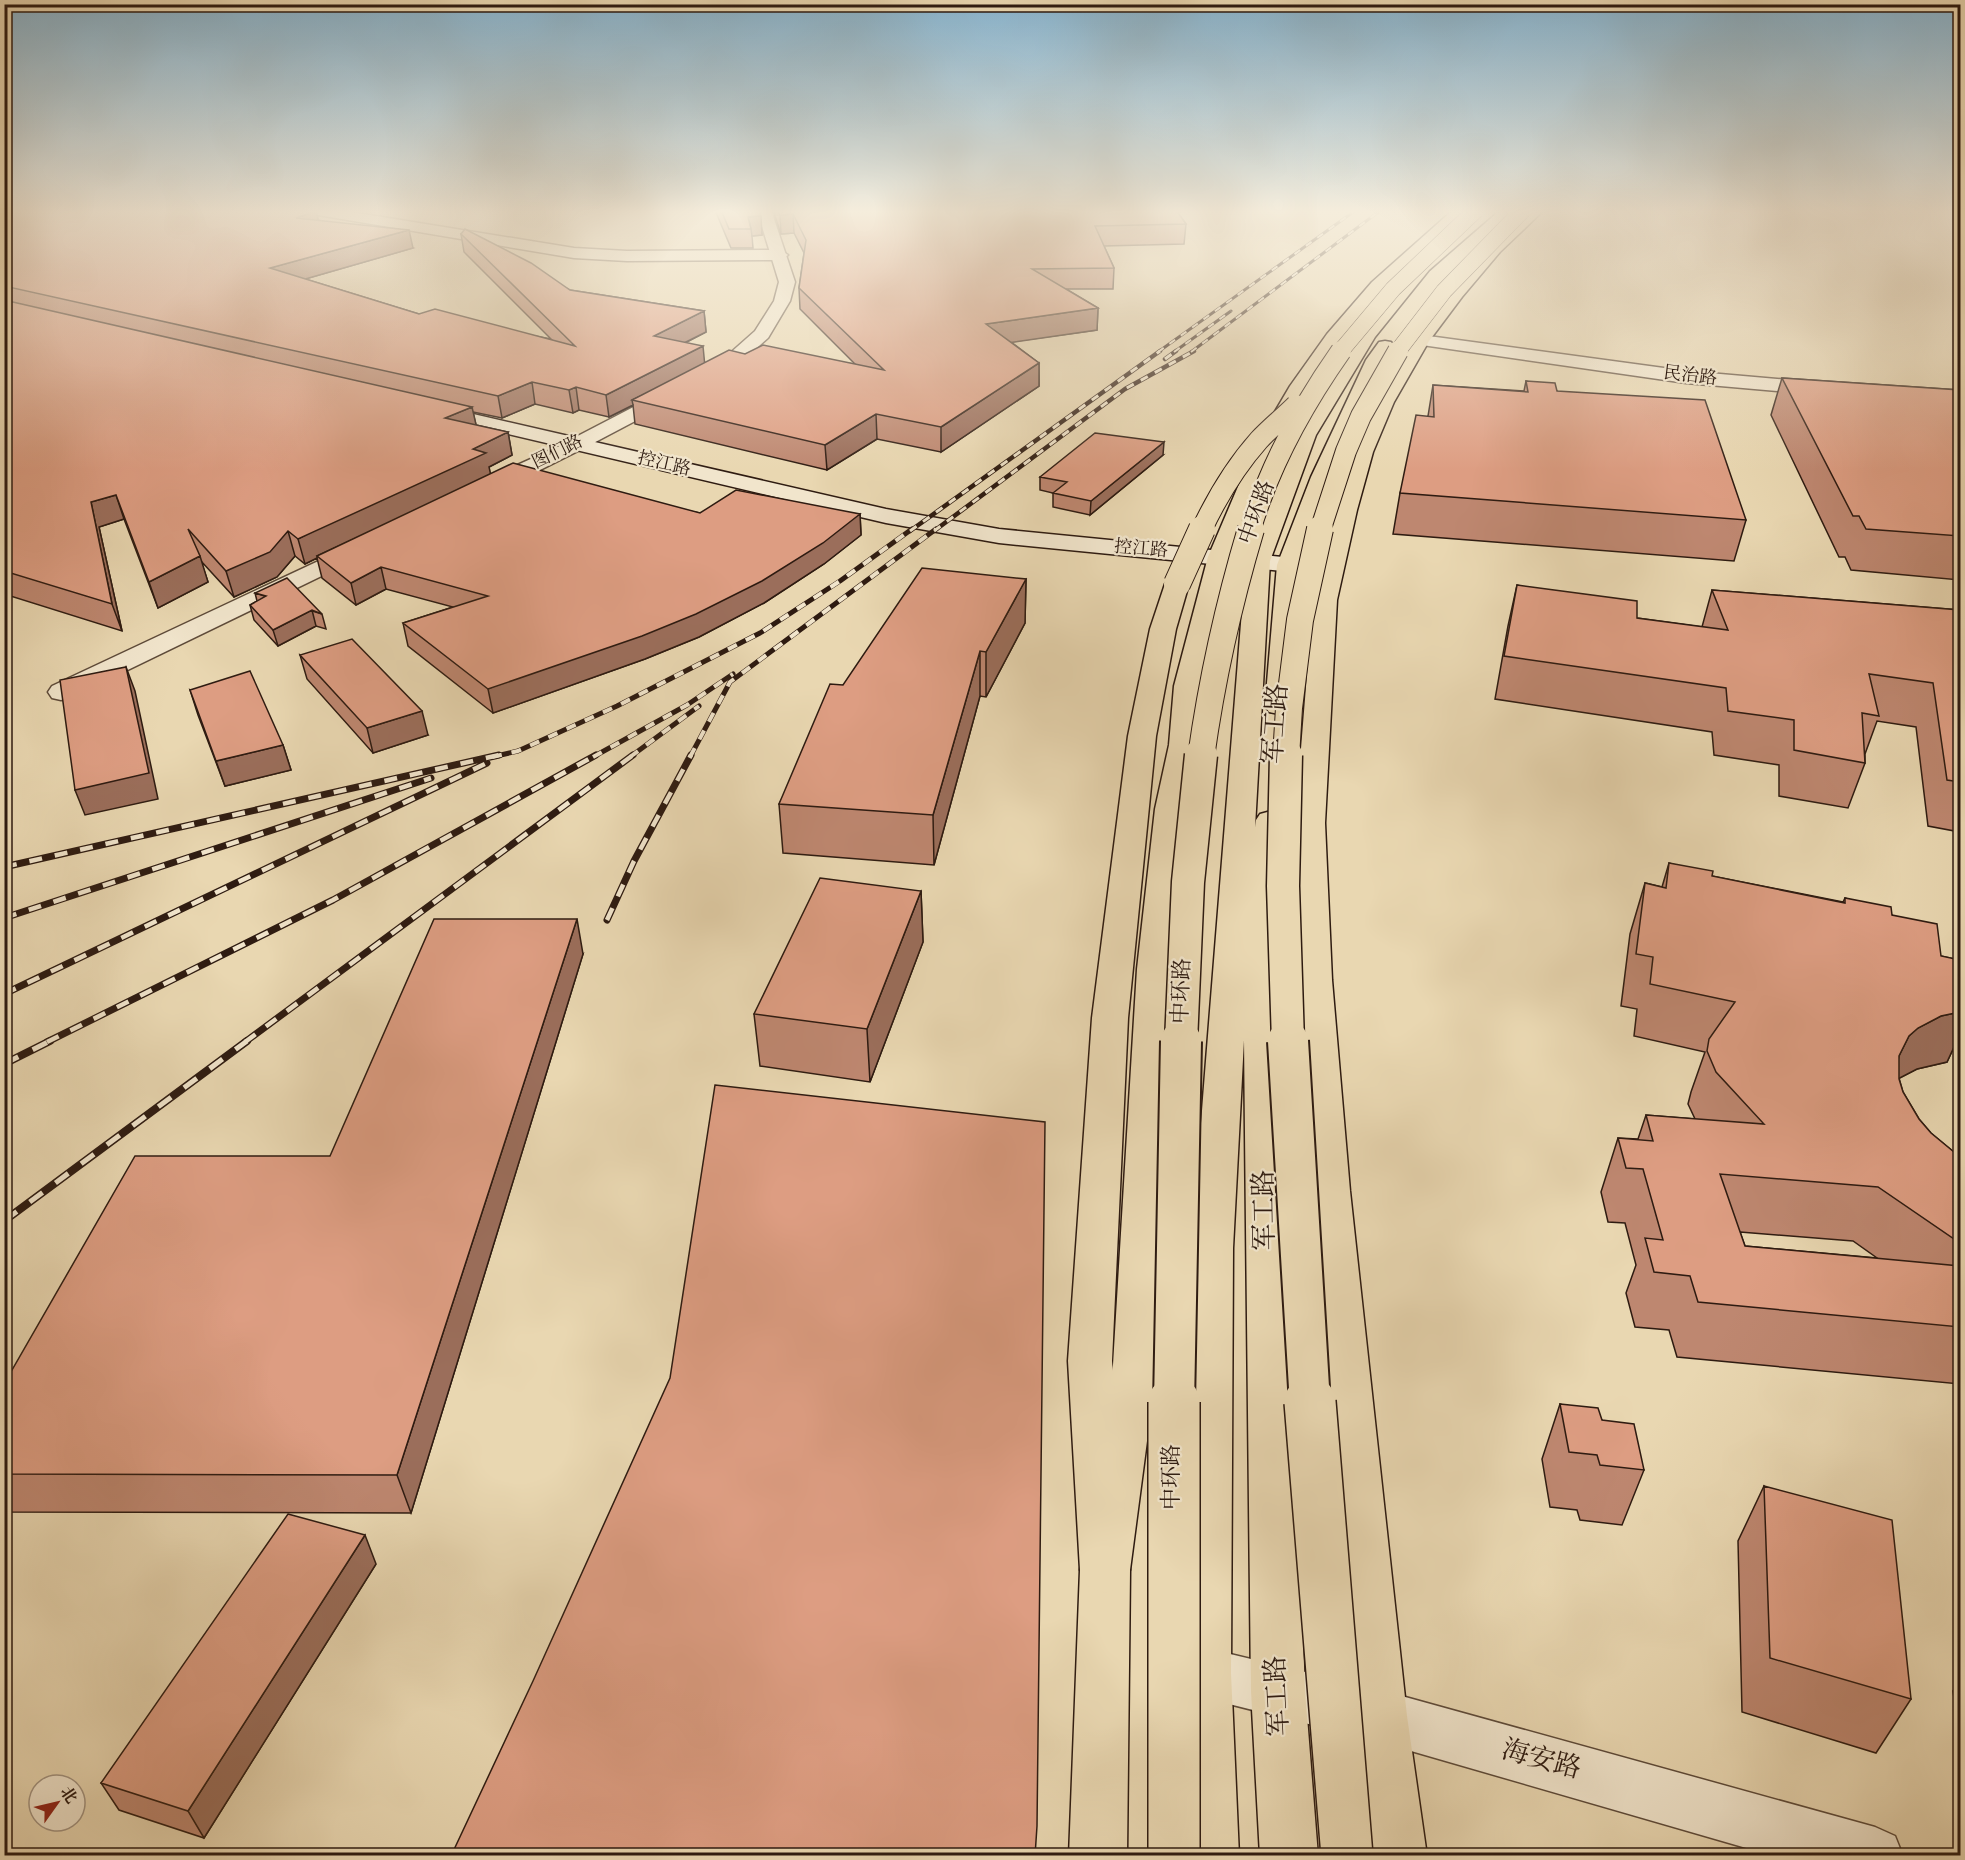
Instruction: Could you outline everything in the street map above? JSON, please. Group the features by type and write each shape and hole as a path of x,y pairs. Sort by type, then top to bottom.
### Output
{"main road":[{"path":"1105,1570 1135,1365 1154,969 1170,809 1183,745 1187,686 1220,557 1267,442 1299,386 1368,297"},
{"path":"1362,303 1383,297"},
{"name":"中环路","path":"1174,1856 1173,1469 1183,971 1195,812 1210,689 1232,590 1257,510 1285,444 1315,387 1348,340 1383,297"},
{"path":"1274,563 1305,435 1368,336 1400,297"},
{"path":"1274,563 1339,440 1375,360 1419,297"},
{"path":"1347,1856 1315,1481 1285,976 1283,820 1290,696 1304,598 1323,517 1346,450 1371,395 1401,346 1437,297"},
{"name":"军工路","path":"1398,1856 1380,1716 1330,1191 1315,980 1310,822 1325,600 1331,569 1363,452 1384,402 1421,340 1455,297"},
{"path":"1098,1856 1105,1570 1090,1361 1110,1018 1138,758 1163,629 1194,540 1259,441 1315,387"},
{"path":"1339,440 1375,426"},
{"name":"军工路","path":"1274,563 1257,800 1278,1691 1289,1856"},
{"path":"1183,745 1311,842"},
{"path":"1210,1856 1205,1673 1212,1248 1257,800"}],"street":[{"name":"图们路","path":"470,496 695,385 726,366 748,349 762,334 783,297"},
{"name":"民治路","path":"1421,340 1686,377 1843,390"},
{"name":"控江路","path":"417,407 886,516 999,536 1331,569"},
{"path":"61,692 384,537"},
{"name":"海安路","path":"1205,1673 1380,1716 1875,1856"}],"building":[{"path":"53,297 363,297 419,314 435,309 575,346 525,297 613,297 704,311 654,336 703,346 606,395 576,387 569,390 532,382 498,396"},
{"path":"808,297 1079,297 1098,308 986,324 1039,363 941,427 876,414 825,445 632,400 729,350 745,354 763,345 884,370"},
{"path":"4,300 472,407 445,418 508,432 473,449 486,453 298,539 288,531 270,552 226,571 188,529 200,556 149,582 116,495 91,502 112,604 4,571"},
{"path":"1782,378 1960,390 1960,536 1866,529 1859,516 1853,516"},
{"path":"1526,381 1555,383 1557,391 1705,400 1746,520 1400,493 1416,415 1434,417 1433,385 1528,392"},
{"path":"1095,433 1164,442 1091,501 1053,493 1067,482 1040,477"},
{"path":"513,463 700,513 736,490 860,514 823,543 762,581 696,614 642,636 488,689 403,623 488,596 381,567 351,583 317,556"},
{"path":"922,568 1026,579 986,652 980,651 933,815 779,804 830,684 843,685"},
{"path":"287,578 322,614 312,610 273,630 250,605 266,596 255,593"},
{"path":"1517,585 1637,601 1637,618 1728,630 1712,590 1960,610 1960,782 1947,780 1933,683 1869,674 1879,716 1862,713 1865,763 1794,750 1794,720 1728,711 1726,688 1504,656"},
{"path":"352,639 422,711 367,728 300,655"},
{"path":"126,667 149,773 75,790 60,680"},
{"path":"250,671 283,745 216,761 190,690"},
{"path":"1669,863 1713,871 1712,876 1845,903 1845,898 1891,907 1892,915 1937,924 1941,956 1960,960 1960,1012 1941,1016 1918,1028 1909,1036 1899,1056 1899,1079 1903,1092 1919,1119 1931,1133 1960,1157 1960,1243 1878,1187 1720,1174 1745,1246 1960,1266 1960,1327 1698,1302 1690,1276 1654,1272 1645,1238 1663,1240 1643,1169 1626,1168 1618,1138 1653,1141 1646,1115 1764,1124 1716,1072 1707,1051 1709,1039 1735,1002 1650,984 1653,957 1636,954 1645,883 1666,888"},
{"path":"820,878 921,891 867,1029 754,1014"},
{"path":"434,919 577,919 397,1475 4,1474 4,1384 135,1156 330,1156"},
{"path":"715,1085 1045,1122 1035,1856 451,1856 670,1378"},
{"path":"1560,1404 1598,1408 1602,1420 1634,1424 1644,1470 1600,1465 1597,1455 1569,1452"},
{"path":"1764,1486 1892,1520 1911,1699 1770,1658"},
{"path":"288,1514 365,1535 188,1811 101,1783"}],"railway":[{"path":"1158,352 1235,297"},
{"path":"1191,352 1265,297"},
{"path":"1174,352 1231,311"},
{"path":"910,531 1160,351"},
{"path":"1165,359 1176,351"},
{"path":"934,531 1125,389 1194,351"},
{"path":"492,757 518,751 617,706 760,633 840,581 912,529"},
{"path":"690,757 730,682 936,529"},
{"path":"593,757 687,705 733,674"},
{"path":"630,757 699,706"},
{"path":"4,867 499,755"},
{"path":"47,1042 333,900 596,755"},
{"path":"245,1042 633,755"},
{"path":"607,920 634,861 691,755"},
{"path":"4,994 487,763"},
{"path":"4,918 431,778"},
{"path":"4,1064 50,1041"},
{"path":"4,1221 247,1041"}]}
